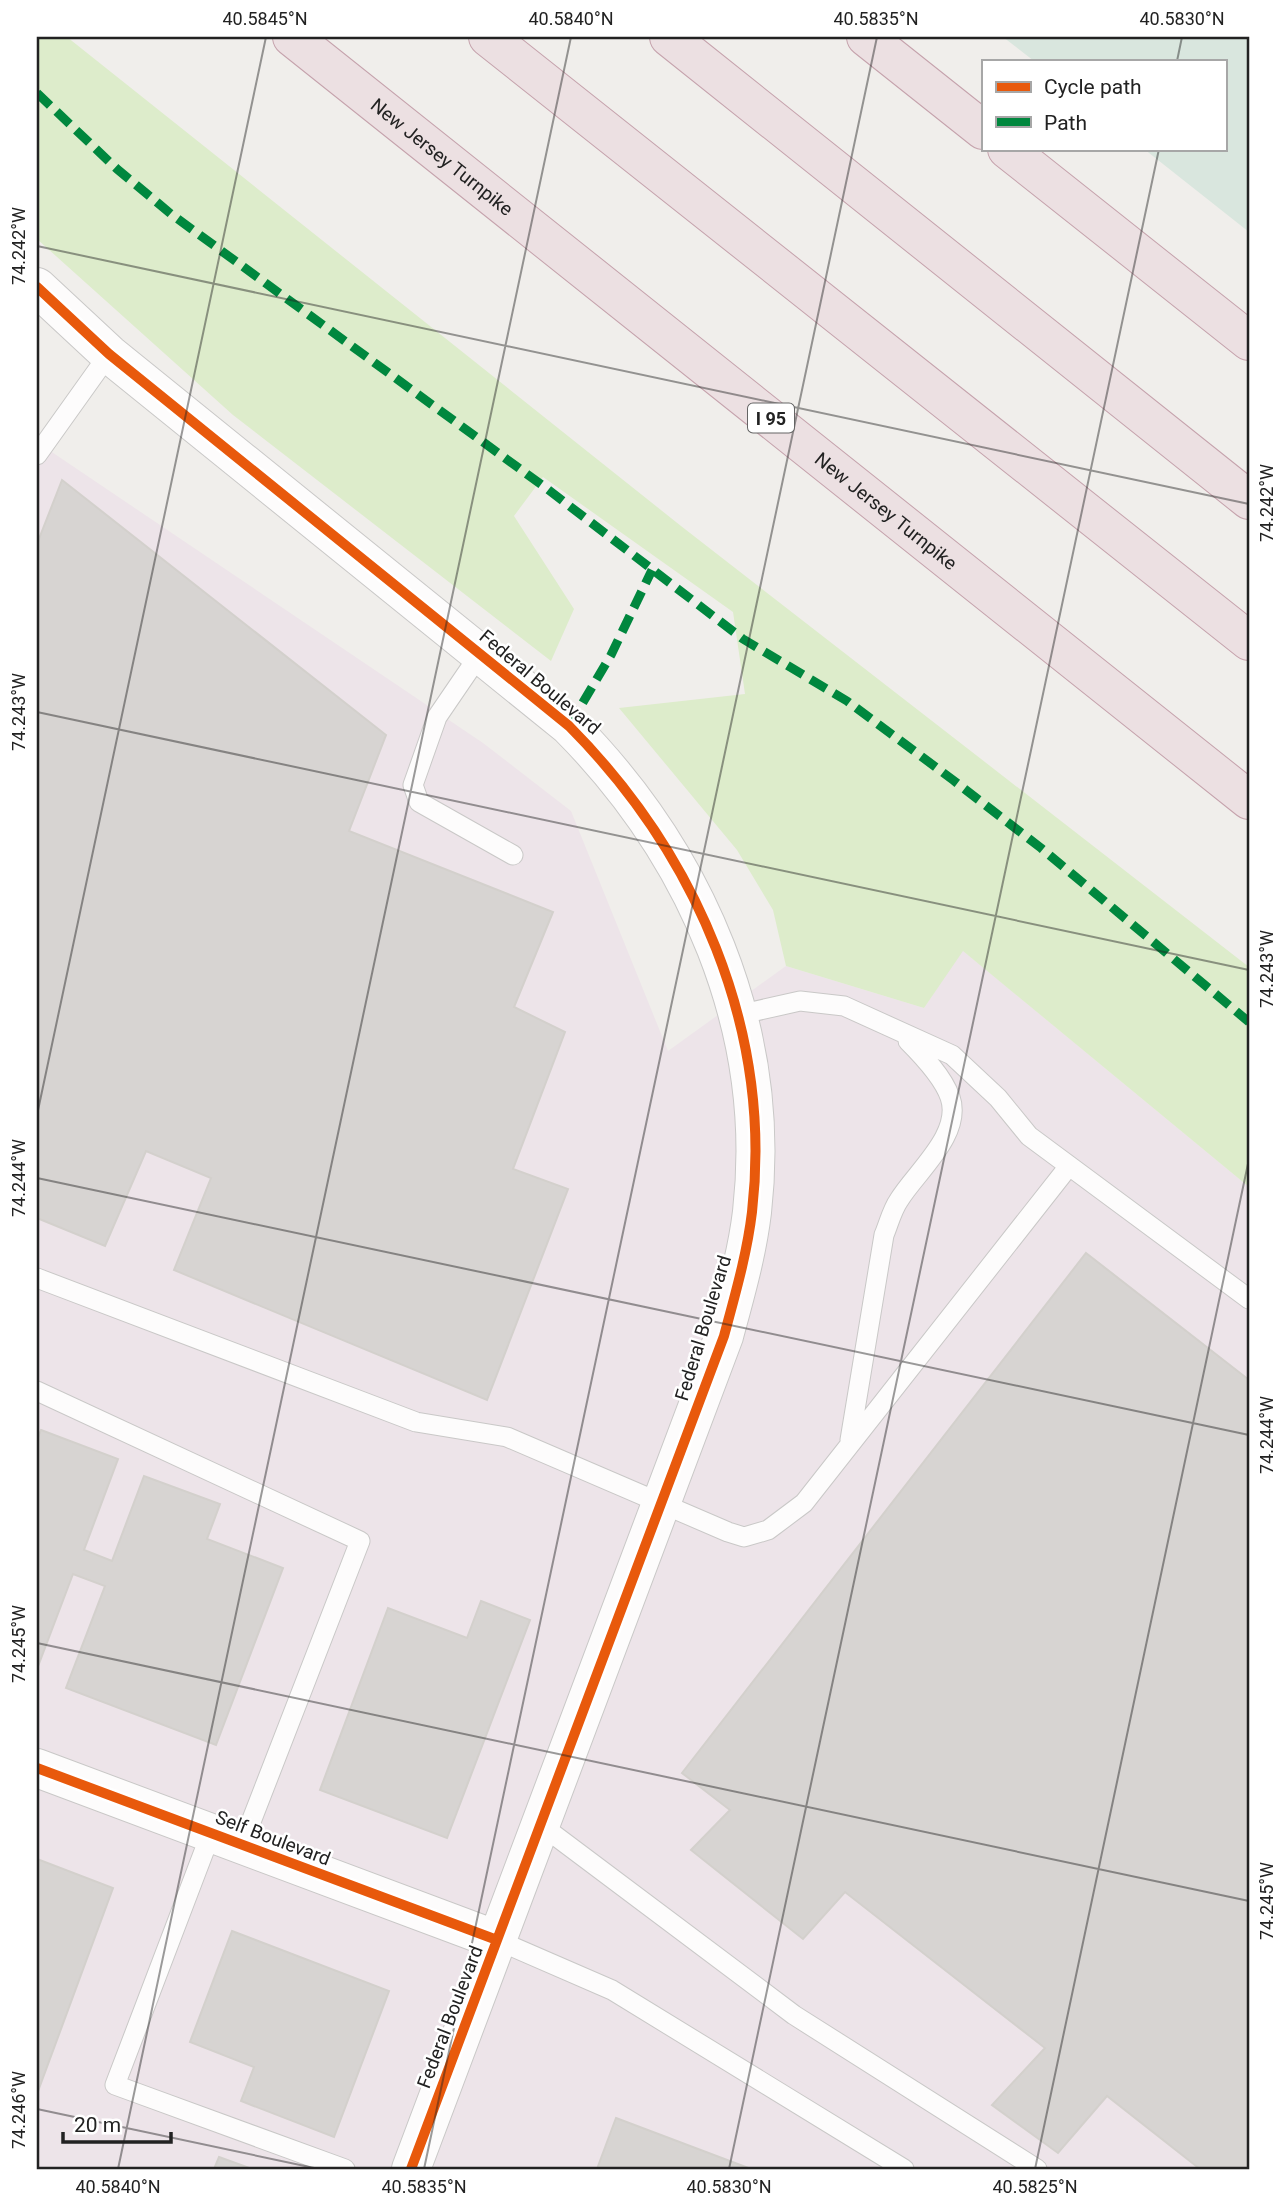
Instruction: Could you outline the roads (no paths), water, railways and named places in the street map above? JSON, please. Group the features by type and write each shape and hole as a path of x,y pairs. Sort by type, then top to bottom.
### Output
{"highway":[{"name":"New Jersey Turnpike","path":"292,37 1249,800"},
{"path":"488,37 1249,641"},
{"path":"669,37 1249,500"},
{"path":"866,37 982,129"},
{"path":"1008,150 1249,341"}],"street":[{"name":"Federal Boulevard","path":"37,287 109,354 569,726 608,766 635,802 695,896 723,964 738,1015 749,1073 753,1123 752,1212 743,1269 724,1336 411,2169"},
{"name":"Self Boulevard","path":"37,1768 497,1940"}],"lane":[{"path":"37,455 109,354"},
{"path":"480,654 437,717 413,785 419,802 513,855"},
{"path":"738,1015 800,1001 844,1006 952,1055 998,1098 1029,1136 1249,1299"},
{"path":"849,1444 884,1235 897,1203 946,1136 952,1118 950,1097 923,1056 900,1033"},
{"path":"37,1278 416,1422 507,1437 661,1506 744,1537 768,1531 804,1503 1069,1166"},
{"path":"37,1391 360,1541 115,2085 345,2169"},
{"path":"541,1825 794,2015 1037,2169"},
{"path":"497,1940 612,1990 904,2169"}]}
